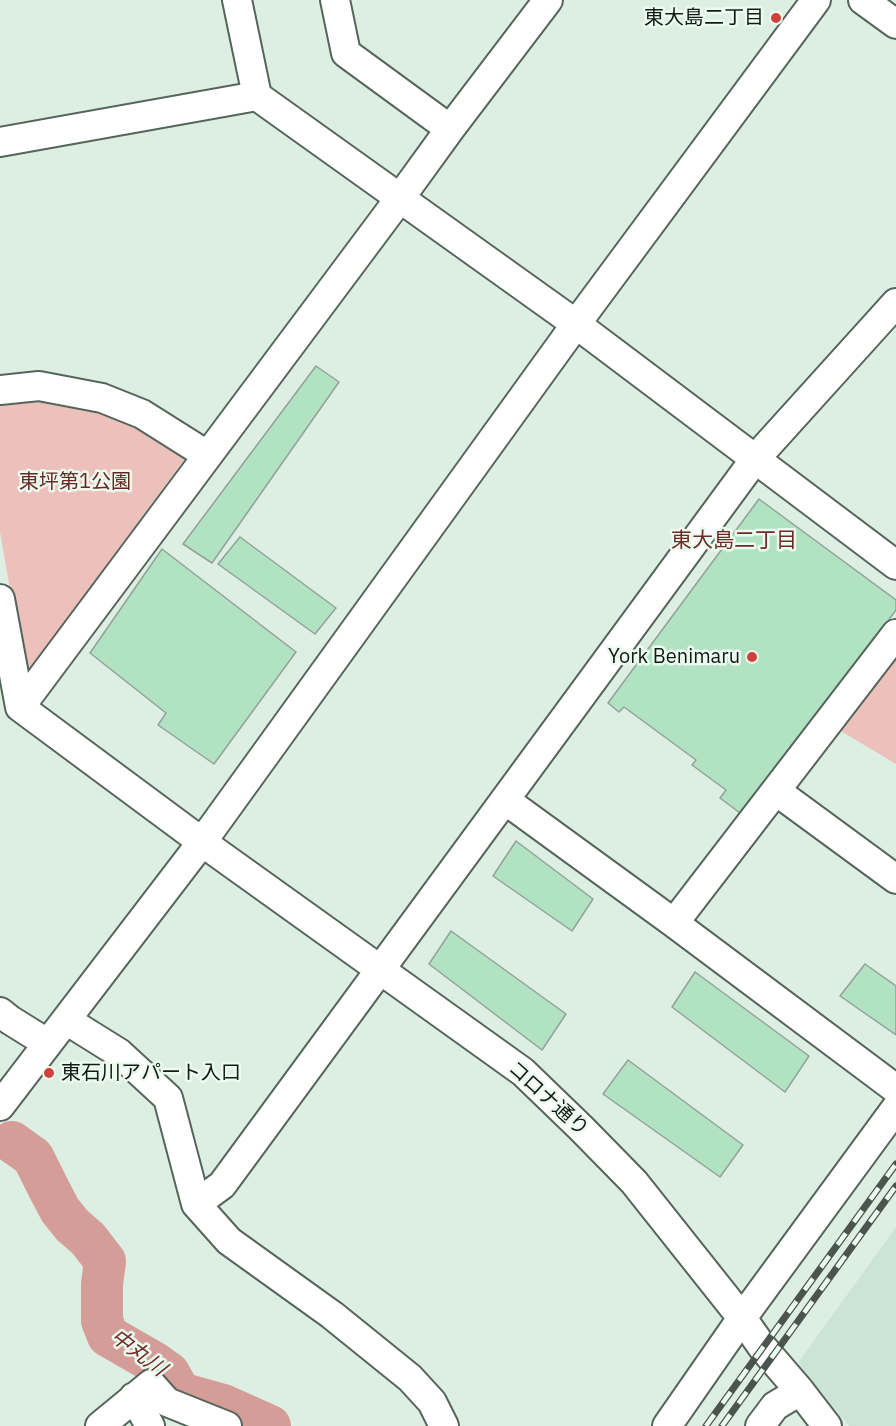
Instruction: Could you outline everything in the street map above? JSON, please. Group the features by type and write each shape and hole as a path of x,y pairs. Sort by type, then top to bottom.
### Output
{"street":[{"path":"237,0 257,96 576,324 896,566"},
{"path":"335,0 346,53 450,129"},
{"path":"20,707 548,0"},
{"path":"0,1106 202,842 576,324 816,0"},
{"path":"863,0 896,24"},
{"path":"0,142 257,96"},
{"path":"196,1204 222,1185 755,459 896,303"},
{"path":"0,390 39,386 102,398 142,414 207,455"},
{"path":"0,599 20,707"},
{"path":"674,923 896,634"},
{"name":"コロナ通り","path":"20,707 202,842 523,1072 634,1182 742,1318 763,1348 827,1426"},
{"path":"776,791 896,879"},
{"path":"506,800 896,1089"},
{"path":"0,1012 47,1043"},
{"path":"66,1020 119,1053 168,1098 196,1204 229,1241 332,1315 410,1378 432,1402 444,1426"},
{"path":"667,1426 742,1318 896,1108"},
{"path":"100,1426 151,1384 167,1402 227,1426"},
{"path":"760,1426 775,1407 800,1391"},
{"path":"134,1397 150,1426"}],"shaded area":[{"path":"896,1227 896,1426 849,1426 798,1363"}],"green space":[{"name":"東坪第1公園","path":"53,399 124,419 189,453 25,676 0,532 0,403"},
{"path":"896,650 896,764 834,727"}],"building":[{"path":"316,366 339,382 212,563 183,544"},
{"name":"York Benimaru","path":"759,499 896,600 896,610 744,816 720,798 726,790 692,765 696,760 624,707 619,712 608,703"},
{"path":"240,537 336,608 315,634 218,564"},
{"path":"162,549 296,652 214,764 158,725 166,713 90,653"},
{"path":"516,841 593,899 572,931 493,876"},
{"path":"451,931 566,1014 542,1050 429,964"},
{"path":"865,964 896,986 896,1035 840,996"},
{"path":"695,972 809,1056 785,1092 672,1007"},
{"path":"628,1060 743,1145 720,1177 603,1094"}],"waterway":[{"name":"中丸川","path":"12,1142 33,1157 60,1210 88,1239 105,1261 102,1284 102,1321 108,1336 169,1373 180,1393 223,1405 270,1426"}],"railway":[{"path":"706,1426 896,1164"},
{"path":"722,1426 896,1186"}],"place":[{"name":"東大島二丁目","path":"776,18"},
{"name":"York Benimaru","path":"752,657"},
{"name":"東石川アパート入口","path":"49,1073"}],"district":[{"name":"東大島二丁目","path":"734,541"}]}
